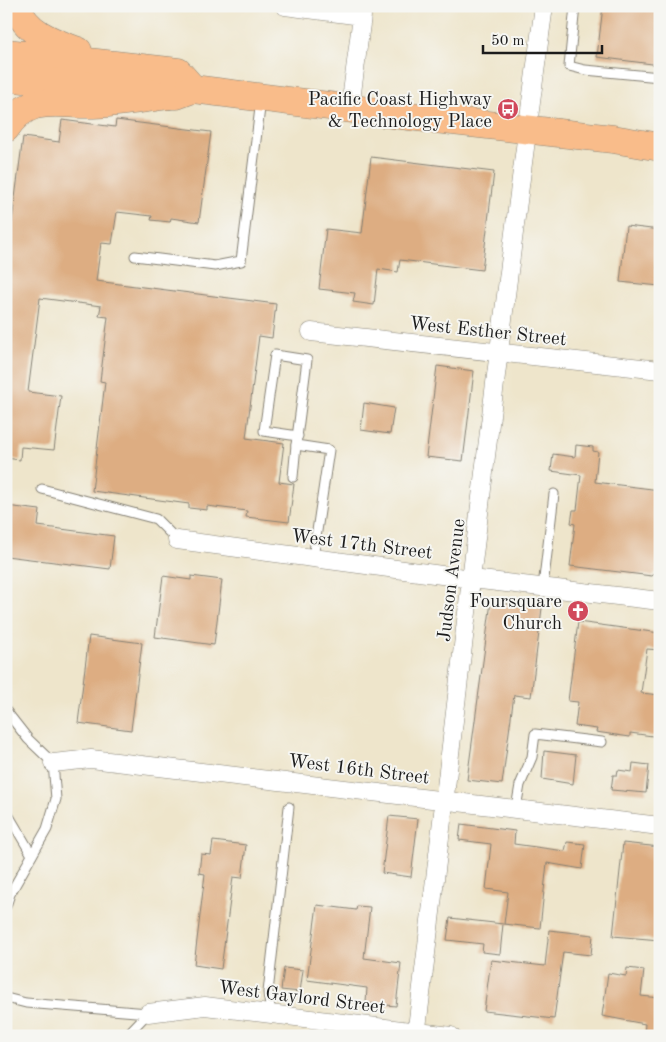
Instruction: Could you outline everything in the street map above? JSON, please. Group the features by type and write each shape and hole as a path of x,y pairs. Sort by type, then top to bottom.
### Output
{"highway":[{"path":"16,6 23,20 37,34 115,65"},
{"path":"6,53 178,72 181,92"},
{"path":"6,77 261,97 660,146"},
{"path":"6,128 21,111 34,105 44,103 93,104 181,92"}],"street":[{"path":"285,6 362,16 350,108"},
{"name":"Judson Avenue","path":"417,1034 498,352 544,6"},
{"name":"West Esther Street","path":"311,332 660,370"},
{"name":"West 17th Street","path":"177,540 543,587 660,600"},
{"name":"West 16th Street","path":"53,763 91,759 445,799 660,826"},
{"name":"West Gaylord Street","path":"148,1013 205,1006 417,1034 451,1036"}],"lane":[{"path":"575,6 569,66 585,70 660,77"},
{"path":"136,256 215,266 241,261 261,97"},
{"path":"293,477 297,440 307,360 275,355 264,431 297,440 329,450 313,558"},
{"path":"42,489 156,519 177,540"},
{"path":"543,587 554,494"},
{"path":"6,710 28,739 53,763 56,799 47,829 10,894 6,906"},
{"path":"516,808 520,785 532,757 535,734 602,742"},
{"path":"271,1014 268,992 289,807"},
{"path":"6,811 32,854"},
{"path":"6,998 26,1003 148,1013"},
{"path":"126,1036 148,1013"}],"building":[{"path":"603,6 660,6 660,65 597,57"},
{"path":"62,120 115,127 116,120 211,132 199,222 171,218 170,222 151,220 152,216 117,212 112,244 101,243 96,281 276,304 272,338 259,336 246,438 284,443 279,482 294,484 289,522 246,517 247,511 207,506 207,510 189,508 189,504 92,491 105,382 100,381 108,317 99,316 101,306 40,298 28,392 61,396 54,450 21,447 20,460 6,458 6,267 23,137 59,142"},
{"path":"371,157 494,172 482,270 400,260 398,272 378,269 374,305 353,302 355,293 319,289 326,229 362,233"},
{"path":"626,226 660,230 657,269 660,269 660,286 620,282"},
{"path":"437,366 474,371 463,461 426,457"},
{"path":"364,403 394,408 390,434 361,430"},
{"path":"576,445 593,447 593,451 598,452 595,482 660,490 660,546 657,572 652,576 570,566 575,524 571,523 573,510 577,510 581,475 551,471 553,454 575,457"},
{"path":"6,506 40,510 38,526 114,536 110,569 6,556"},
{"path":"163,576 191,580 191,576 222,580 214,645 155,637"},
{"path":"491,602 542,608 531,697 514,695 502,784 467,780"},
{"path":"578,622 660,633 660,650 647,649 641,693 660,695 660,737 630,733 630,737 596,732 597,729 575,726 578,702 568,701"},
{"path":"89,636 142,643 131,730 78,723"},
{"path":"544,751 576,755 573,784 542,779"},
{"path":"633,763 649,765 646,793 611,790 613,775 617,775 618,770 632,772"},
{"path":"389,816 418,819 411,877 382,873"},
{"path":"461,824 515,831 514,844 565,851 567,842 585,844 582,869 547,863 540,928 504,924 508,892 486,889 491,844 459,840"},
{"path":"213,841 246,845 242,878 233,877 221,969 194,965 205,874 199,873 201,854 211,855"},
{"path":"623,843 660,847 660,940 613,936"},
{"path":"317,905 356,910 357,906 370,907 364,958 401,963 396,1006 366,1003 367,988 307,980"},
{"path":"450,918 503,924 500,954 482,952 483,944 447,940"},
{"path":"549,930 593,935 591,955 563,952 554,1019 484,1011 491,960 545,966"},
{"path":"284,968 303,970 300,992 281,990"},
{"path":"627,968 644,970 641,996 660,998 660,1036 644,1036 645,1024 602,1016 608,973 626,976"}],"place":[{"name":"Pacific Coast Highway & Technology Place","path":"508,109"},
{"name":"Foursquare Church","path":"578,611"}]}
